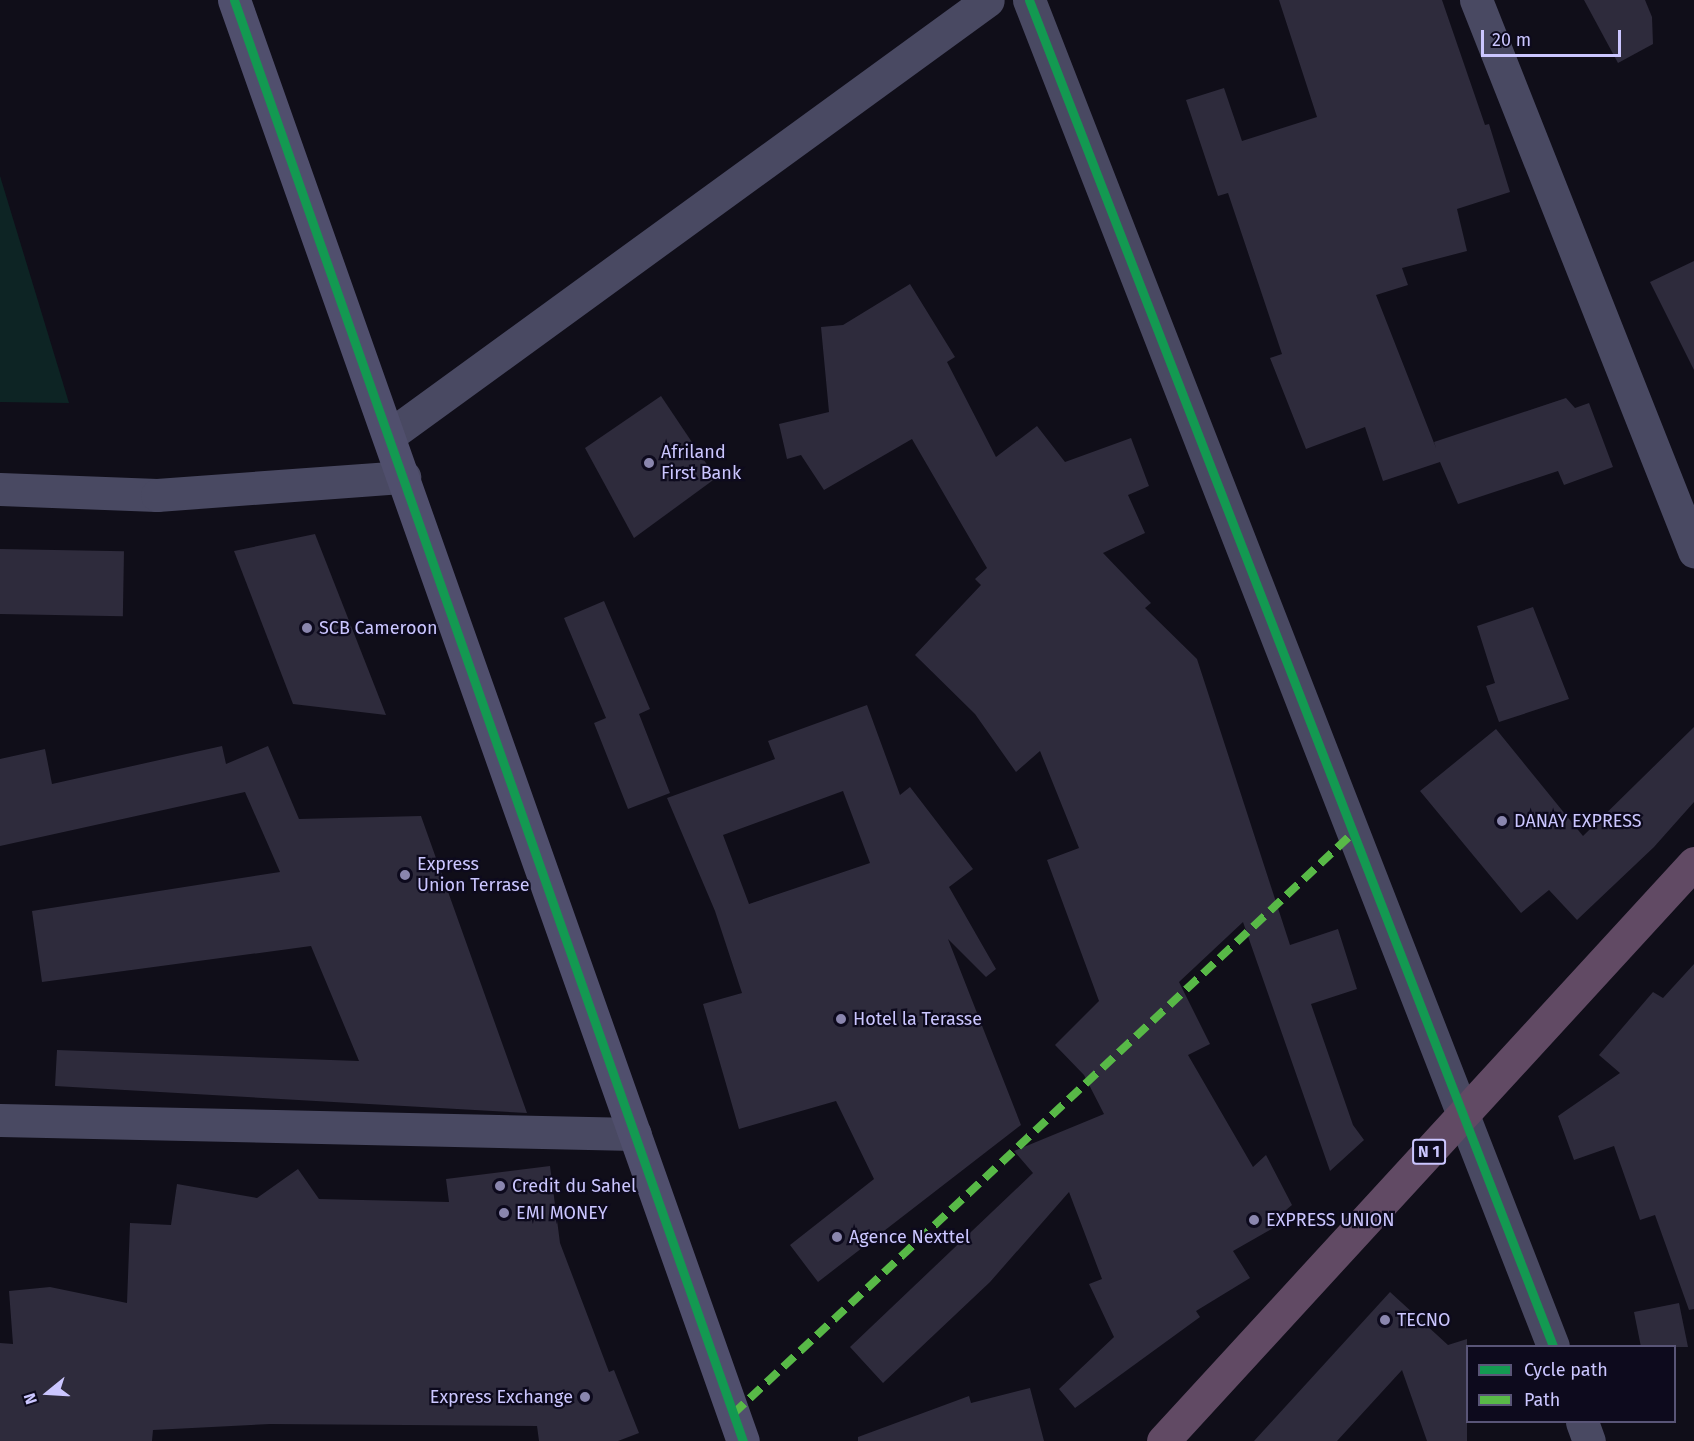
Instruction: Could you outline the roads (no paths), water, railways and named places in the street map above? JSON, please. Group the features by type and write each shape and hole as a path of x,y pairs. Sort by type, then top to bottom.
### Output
{"highway":[{"name":"N 1","path":"1163,1441 1694,863"}],"street":[{"path":"234,0 390,435 743,1441"},
{"path":"390,435 988,0"},
{"path":"1029,0 1552,1345"},
{"path":"1476,0 1694,551"},
{"path":"0,489 157,495 404,477"},
{"path":"0,1120 635,1134"},
{"path":"1582,1423 1589,1441"}],"place":[{"name":"Afriland First Bank","path":"649,463"},
{"name":"SCB Cameroon","path":"307,628"},
{"name":"DANAY EXPRESS","path":"1502,821"},
{"name":"Express Union Terrase","path":"405,875"},
{"name":"Hotel la Terasse","path":"841,1019"},
{"name":"Credit du Sahel","path":"500,1186"},
{"name":"EMI MONEY","path":"504,1213"},
{"name":"EXPRESS UNION","path":"1254,1220"},
{"name":"Agence Nexttel","path":"837,1237"},
{"name":"TECNO","path":"1385,1320"},
{"name":"Express Exchange","path":"585,1397"}]}
